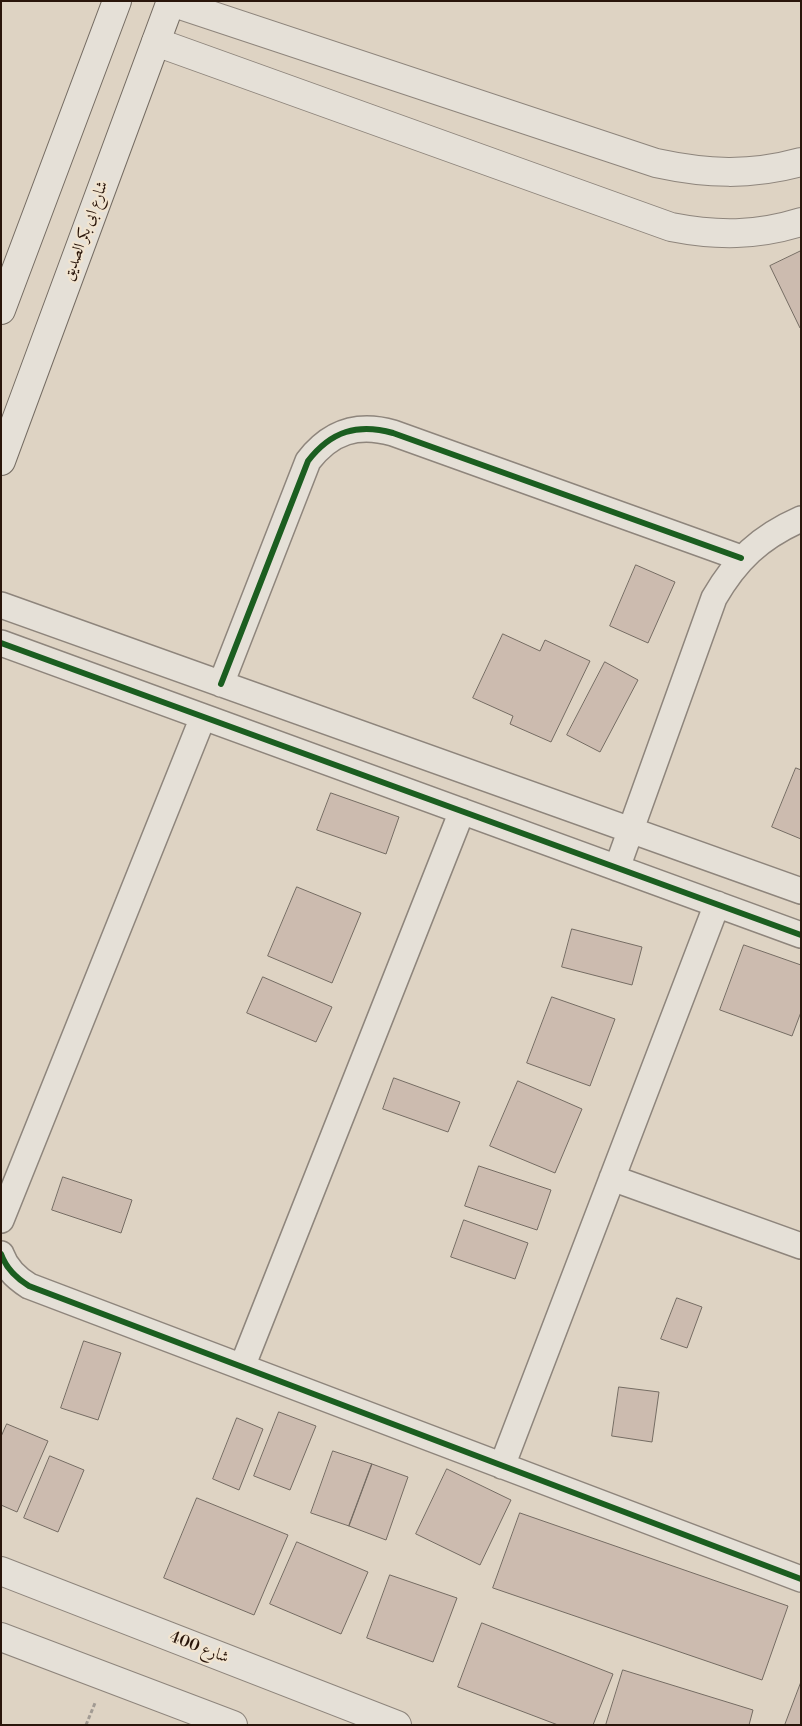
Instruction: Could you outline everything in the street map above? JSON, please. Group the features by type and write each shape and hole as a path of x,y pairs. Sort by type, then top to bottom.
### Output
{"street":[{"path":"1,310 117,1"},
{"path":"171,2 656,163 686,170 716,173 780,168 801,162"},
{"name":"شارع ابى بكر الصديق","path":"2,455 171,2"},
{"path":"156,42 671,227 699,232 729,234 781,228 801,222"},
{"path":"221,684 308,461 316,450 327,441 351,430 380,429 393,433 741,558"},
{"path":"617,868 714,598 726,577 741,558 771,534 801,519"},
{"path":"1,605 801,892"},
{"path":"1,643 801,934"},
{"path":"1,1220 203,717"},
{"path":"242,1367 462,811"},
{"path":"502,1466 717,904"},
{"path":"612,1178 801,1246"},
{"path":"1,1254 9,1269 18,1279 29,1286 801,1579"},
{"name":"شارع 400","path":"1,1571 398,1725"},
{"path":"1,1637 232,1725"}],"building":[{"path":"801,251 801,327 800,328 770,266"},
{"path":"636,565 675,582 648,643 610,626"},
{"path":"503,634 540,651 545,640 590,661 551,742 510,724 513,716 473,698"},
{"path":"605,662 638,680 600,752 567,735"},
{"path":"796,768 801,770 801,839 772,827"},
{"path":"331,793 399,817 386,854 317,830"},
{"path":"297,887 361,913 332,983 268,956"},
{"path":"572,929 642,947 632,985 562,967"},
{"path":"744,945 801,965 801,1012 792,1036 720,1010"},
{"path":"263,977 332,1007 316,1042 247,1013"},
{"path":"552,997 615,1019 590,1086 527,1063"},
{"path":"394,1078 460,1102 448,1132 383,1109"},
{"path":"518,1081 582,1109 555,1173 490,1146"},
{"path":"479,1166 551,1190 537,1230 465,1206"},
{"path":"63,1177 132,1200 121,1233 52,1210"},
{"path":"464,1220 528,1243 515,1279 451,1257"},
{"path":"677,1298 702,1307 687,1348 661,1339"},
{"path":"84,1341 121,1353 98,1420 61,1408"},
{"path":"619,1387 659,1392 652,1442 612,1436"},
{"path":"279,1412 316,1426 290,1490 254,1476"},
{"path":"237,1418 263,1429 239,1490 213,1479"},
{"path":"7,1424 48,1441 17,1512 1,1505 1,1437"},
{"path":"333,1451 372,1464 349,1526 311,1513"},
{"path":"50,1456 84,1470 58,1532 24,1518"},
{"path":"372,1464 408,1477 386,1540 349,1526"},
{"path":"447,1469 511,1500 480,1565 416,1534"},
{"path":"197,1498 288,1535 254,1615 164,1578"},
{"path":"520,1513 788,1606 762,1680 493,1588"},
{"path":"297,1542 368,1572 341,1634 270,1604"},
{"path":"390,1575 457,1598 433,1662 367,1638"},
{"path":"482,1623 613,1674 593,1725 558,1725 458,1687"},
{"path":"623,1670 753,1710 749,1725 606,1725"},
{"path":"801,1682 801,1725 785,1725"}],"cycle path":[{"path":"221,684 308,461 326,443 346,432 368,429 393,433 741,558"},
{"path":"1,643 801,935"},
{"path":"1,1254 12,1272 29,1286 801,1579"}]}
